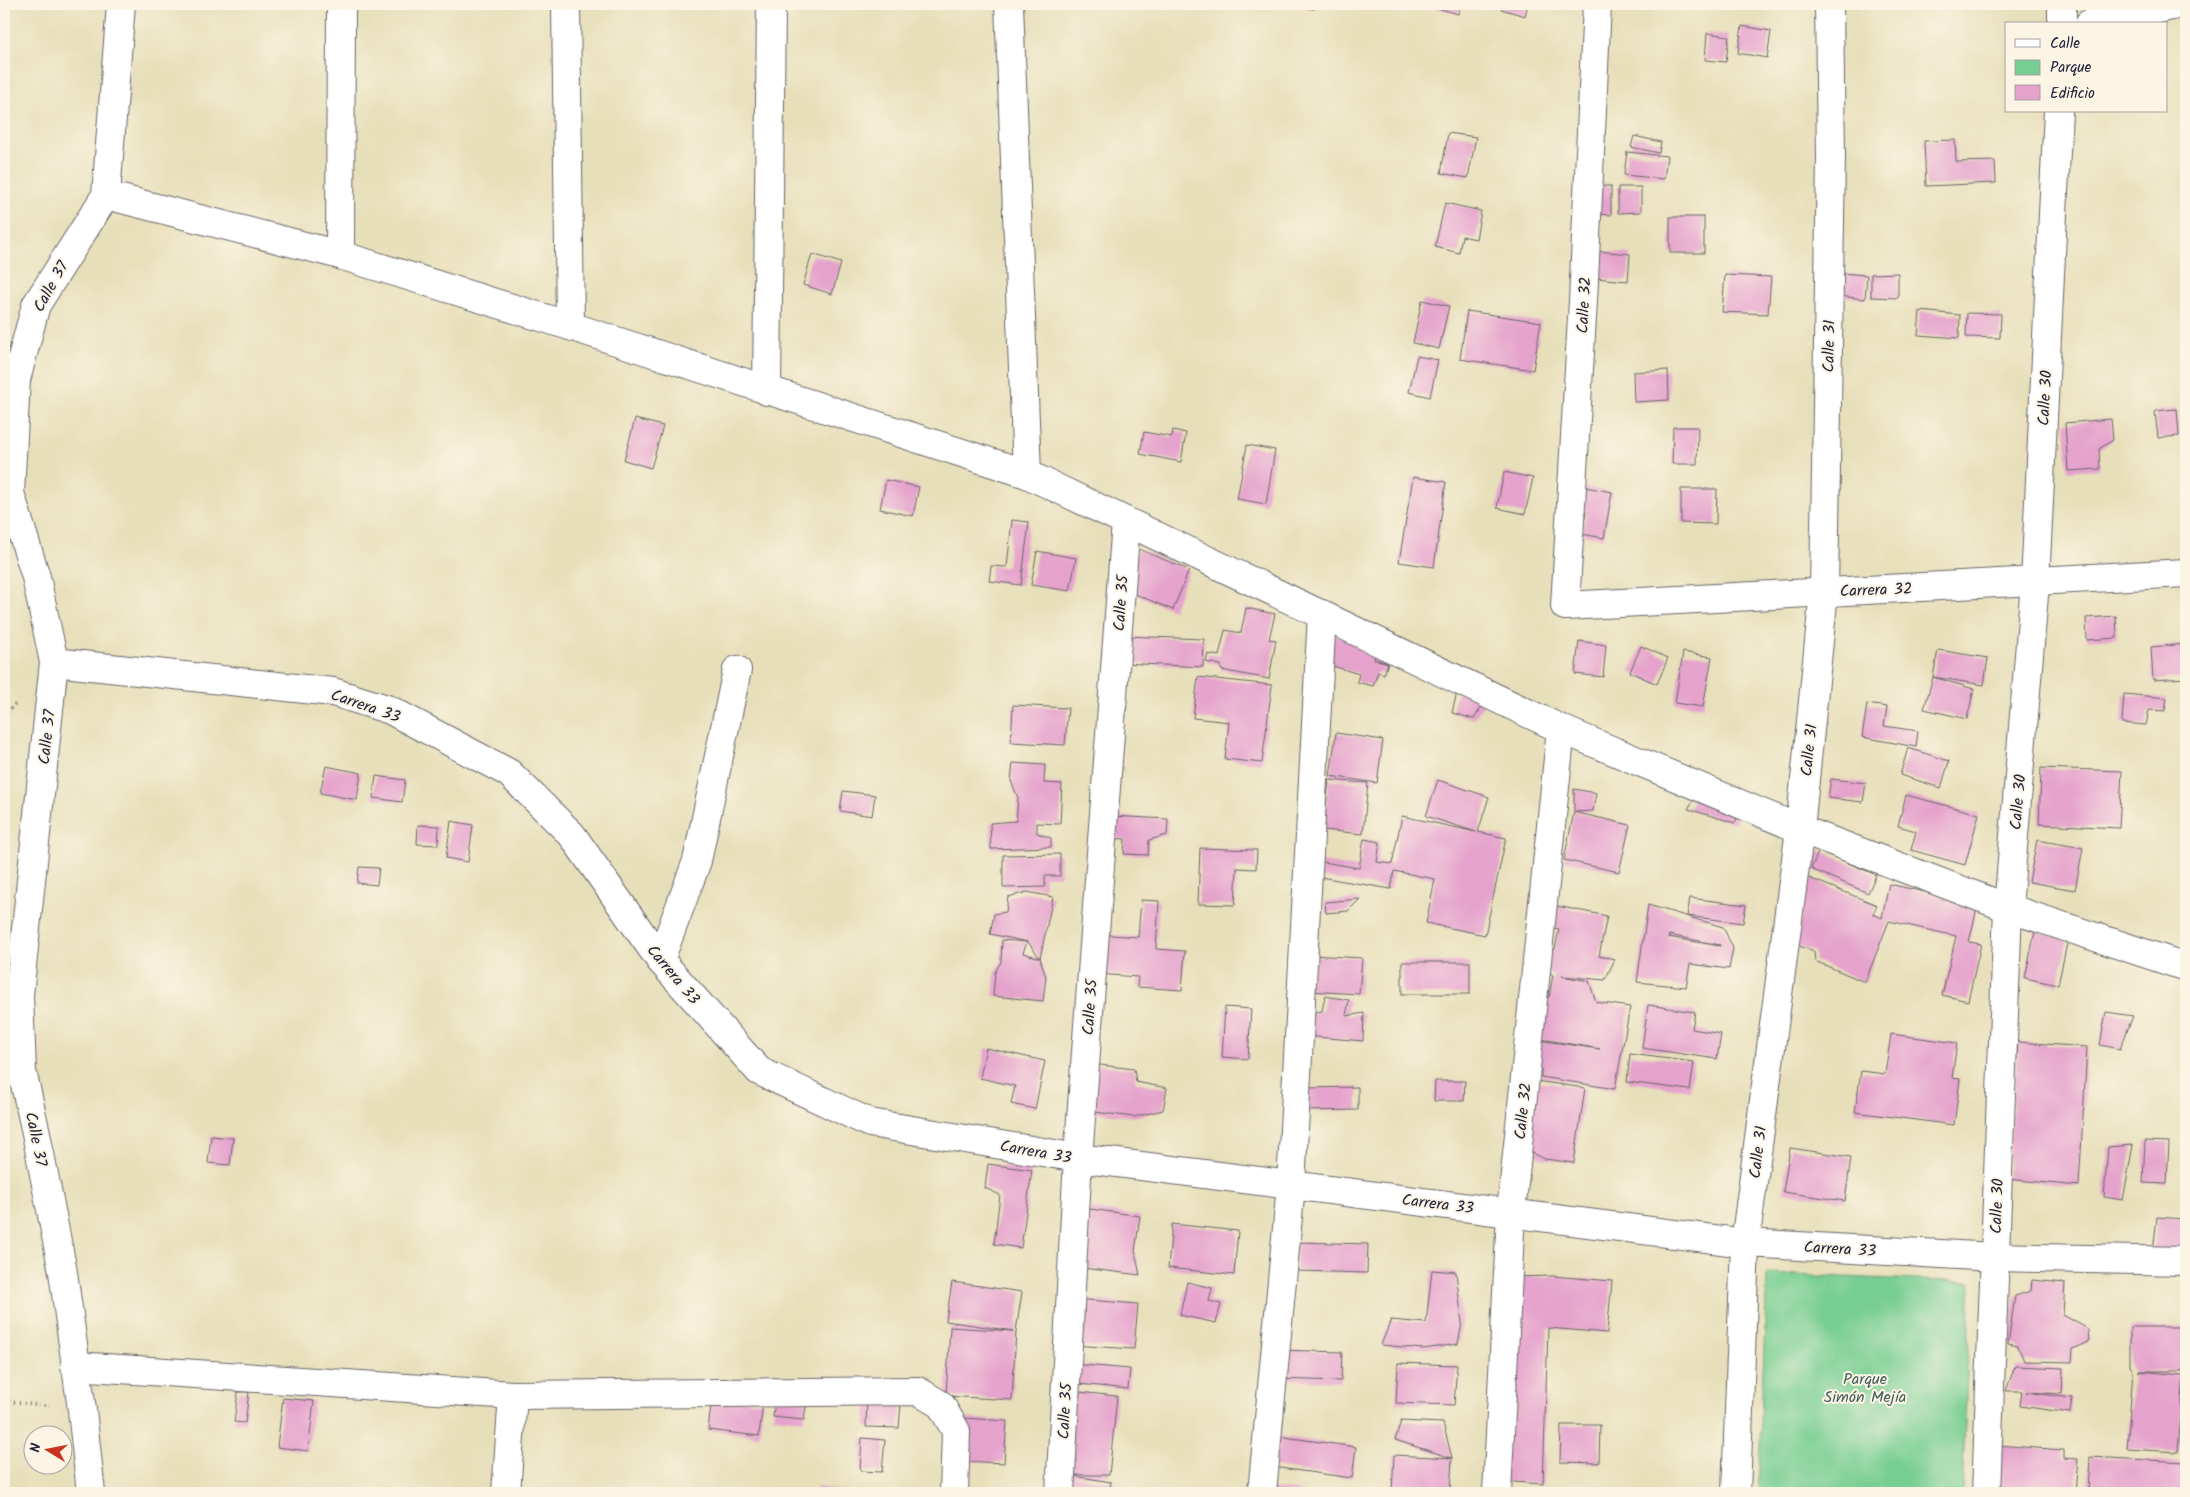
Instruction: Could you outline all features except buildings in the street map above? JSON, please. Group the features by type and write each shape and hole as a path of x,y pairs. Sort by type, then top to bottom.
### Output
{"street":[{"name":"Calle 37","path":"91,1493 82,1410 63,1272 22,1071 18,995 54,662 36,576 10,493 16,380 36,305 106,195 121,4"},
{"path":"340,255 341,4"},
{"path":"566,4 570,326"},
{"path":"768,391 771,4"},
{"path":"1009,4 1027,474"},
{"name":"Calle 32","path":"1565,606 1582,311 1596,4"},
{"name":"Calle 31","path":"1736,1493 1745,1243 1800,829 1824,592 1831,157 1829,4"},
{"path":"2062,4 2062,22"},
{"path":"2098,22 2180,4"},
{"name":"Calle 30","path":"1986,1493 2008,908 2035,582 2058,112"},
{"path":"106,195 340,255 570,326 1027,474 1561,729 1800,829 2008,908 2186,968"},
{"name":"Calle 35","path":"1060,1493 1078,1158 1126,522"},
{"name":"Carrera 32","path":"1565,606 2186,573"},
{"path":"1262,1493 1291,1185 1322,614"},
{"name":"Carrera 33","path":"54,662 333,692 390,710 510,773 572,835 660,960 759,1071 870,1123 1078,1158 1745,1243 1994,1257 2186,1261"},
{"path":"660,960 697,860 737,670"},
{"name":"Calle 32","path":"1497,1493 1511,1212 1561,729"},
{"path":"75,1366 513,1395 918,1392 941,1405 956,1431 954,1493"},
{"path":"506,1493 513,1395"}],"path":[{"path":"4,1401 82,1410"}],"green space":[{"name":"Parque Simón Mejía","path":"1767,1274 1971,1282 1962,1493 1758,1493"}]}
